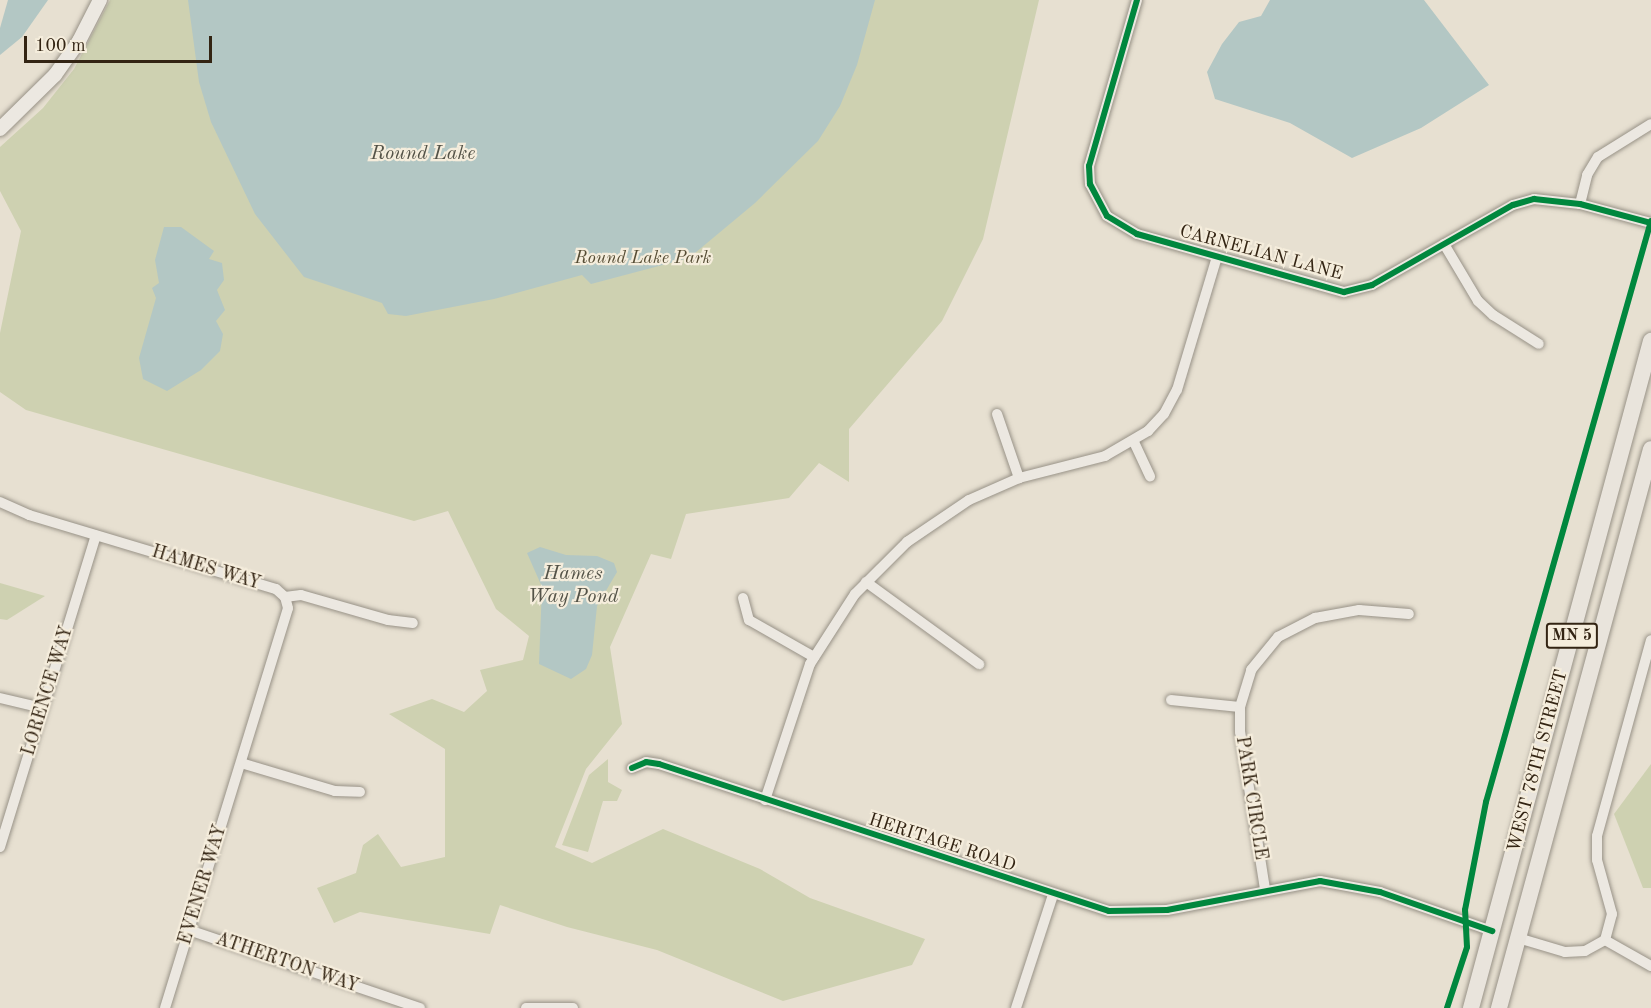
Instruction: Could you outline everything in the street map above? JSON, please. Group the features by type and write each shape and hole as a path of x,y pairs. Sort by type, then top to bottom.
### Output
{"main road":[{"name":"WEST 78TH STREET","path":"1471,1008 1651,341"},
{"name":"WEST 78TH STREET","path":"1499,1008 1651,449"}],"street":[{"path":"0,129 55,75 79,41 100,0"},
{"name":"CARNELIAN LANE","path":"1137,0 1093,148 1090,184 1107,216 1121,226 1217,257 1344,292 1371,285 1524,202 1554,200 1580,204 1651,223"},
{"path":"1580,204 1587,175 1598,157 1651,124"},
{"path":"1444,244 1479,301 1493,315 1539,344"},
{"path":"765,800 814,657 866,582 937,519 969,500 1019,478 1105,456 1134,442 1164,414 1177,390 1217,257"},
{"path":"997,414 1019,478"},
{"path":"1134,442 1150,477"},
{"name":"HAMES WAY","path":"0,502 96,535 276,589 285,597 301,595 388,620 413,623"},
{"name":"LORENCE WAY","path":"0,847 96,535"},
{"path":"866,582 979,664"},
{"name":"EVENER WAY","path":"165,1008 288,608 285,597"},
{"path":"743,598 749,620 814,657"},
{"name":"PARK CIRCLE","path":"1265,889 1240,707 1251,670 1262,652 1295,626 1359,610 1409,614"},
{"path":"1518,938 1565,952 1585,951 1605,940 1612,914 1597,860 1597,836 1651,640"},
{"path":"0,698 42,708"},
{"path":"1171,700 1240,707"},
{"name":"HERITAGE ROAD","path":"632,768 646,762 659,764 1053,895 1109,911 1138,913 1320,881 1351,886 1492,931"},
{"path":"241,763 335,791 360,792"},
{"path":"1016,1008 1053,895"},
{"name":"ATHERTON WAY","path":"189,930 420,1008"},
{"path":"1605,940 1651,966"},
{"path":"525,1008 573,1008"}],"green space":[{"name":"Round Lake Park","path":"110,0 1039,0 983,239 942,321 849,429 849,482 819,463 789,498 686,514 671,559 651,554 610,647 622,724 586,769 555,847 592,863 663,829 760,869 810,898 925,939 912,965 783,1001 657,950 567,927 500,905 490,934 360,912 334,923 317,888 356,873 363,845 378,834 401,867 445,857 445,749 389,714 432,699 464,712 487,691 480,670 523,660 529,636 496,609 448,511 414,521 26,410 0,392 0,333 21,231 0,191 0,147 43,108 74,69"},
{"path":"0,583 45,596 7,620 0,619"},
{"path":"608,759 608,782 622,790 617,801 603,801 588,852 562,845 589,775"},
{"path":"1651,764 1651,888 1643,888 1614,814"}],"water":[{"path":"8,0 48,0 22,37 0,55 0,28"},
{"name":"Round Lake","path":"188,0 875,0 857,65 840,106 818,141 755,203 689,258 591,284 582,275 494,299 406,316 388,314 382,303 304,277 255,214 211,122 199,82"},
{"path":"1270,0 1424,0 1489,85 1421,128 1352,158 1290,123 1215,99 1207,72 1222,44 1239,22 1261,16"},
{"path":"164,227 181,227 214,251 209,259 222,263 224,280 217,290 225,310 216,321 223,334 220,351 201,370 167,391 143,379 139,358 156,298 152,288 159,283 155,260"},
{"name":"Hames Way Pond","path":"540,547 566,555 597,556 614,563 617,572 597,606 592,655 586,669 571,679 539,664 542,587 527,553"}],"cycle path":[{"path":"1137,0 1089,166 1090,184 1107,216 1137,234 1344,292 1372,285 1513,205 1534,199 1580,204 1651,223"},
{"path":"1447,1008 1467,947 1465,910 1486,802 1651,221"},
{"path":"632,768 646,762 659,764 1109,911 1167,910 1320,881 1380,892 1492,931"}]}
